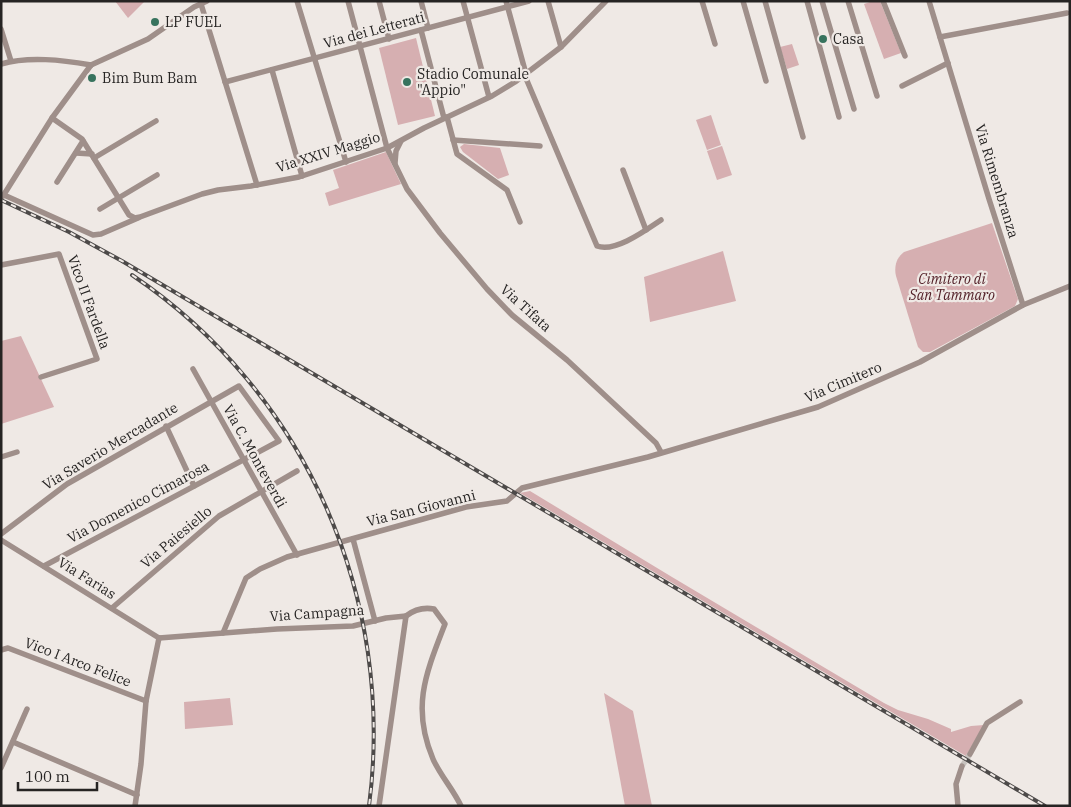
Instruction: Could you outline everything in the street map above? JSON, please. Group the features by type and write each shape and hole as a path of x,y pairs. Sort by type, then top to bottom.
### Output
{"street":[{"path":"297,1 346,162"},
{"name":"Via Tifata","path":"348,1 387,148 407,190 487,289 512,315 567,360 656,443 661,452"},
{"path":"379,1 389,38"},
{"path":"421,1 428,28"},
{"path":"463,1 489,98"},
{"name":"Via dei Letterati","path":"225,82 467,18 507,4 530,1"},
{"path":"548,1 561,47"},
{"name":"Via XXIV Maggio","path":"140,217 202,194 302,176 387,148 489,98 526,75 561,47 606,1"},
{"path":"702,1 715,44"},
{"path":"744,1 766,81"},
{"path":"765,1 803,137"},
{"path":"807,1 839,117"},
{"path":"822,1 854,108"},
{"path":"848,1 877,96"},
{"path":"883,1 905,56"},
{"name":"Via Rimembranza","path":"929,1 1023,306"},
{"path":"1,64 11,61 42,60 91,65 128,50 204,3 254,186"},
{"path":"507,4 526,75 597,246 606,248 629,240 661,220"},
{"path":"940,37 1067,13"},
{"path":"1,29 11,61"},
{"path":"420,30 457,154 507,190 520,222"},
{"path":"902,86 948,64"},
{"path":"91,65 52,118 4,196 93,235 101,234 140,217"},
{"path":"272,70 302,176"},
{"path":"52,118 83,141 129,215 135,218 140,217"},
{"path":"76,153 93,156 156,120"},
{"path":"395,165 396,151 401,140"},
{"path":"453,140 540,146"},
{"path":"57,182 83,141"},
{"path":"623,170 646,230"},
{"path":"100,209 157,175"},
{"name":"Vico II Fardella","path":"1,264 59,254 97,359 41,377"},
{"name":"Via Cimitero","path":"661,452 826,404 920,362 1023,306 1070,286"},
{"name":"Via C. Monteverdi","path":"193,369 242,460 297,555"},
{"name":"Via Saverio Mercadante","path":"1,534 59,489 166,426 239,386 279,441 242,460"},
{"path":"166,426 194,486"},
{"path":"1,457 17,452"},
{"name":"Via San Giovanni","path":"223,633 246,578 260,568 297,555 466,507 507,501 522,488 661,452"},
{"name":"Via Domenico Cimarosa","path":"44,566 242,460"},
{"name":"Via Paiesiello","path":"112,608 219,516 297,471"},
{"path":"353,539 375,621"},
{"name":"Via Farias","path":"1,540 159,638"},
{"name":"Via Campagna","path":"159,638 353,626 406,616 414,610 434,609 445,624 426,674 422,694 424,729 434,760 461,806"},
{"path":"379,806 406,616"},
{"path":"135,806 146,701 159,638"},
{"name":"Vico I Arco Felice","path":"1,650 8,648 146,701"},
{"path":"970,754 987,723 1020,702"},
{"path":"1,768 27,709"},
{"path":"13,742 137,795"},
{"path":"958,806 956,784 962,766"}],"green space":[{"path":"115,1 145,1 128,18"},
{"path":"880,1 901,53 884,59 864,4"},
{"name":"Stadio Comunale \"Appio\"","path":"416,38 435,116 398,125 379,48"},
{"path":"792,44 799,65 787,69 780,47"},
{"path":"711,115 721,145 707,150 696,120"},
{"path":"464,144 500,148 509,175 498,179 463,152 460,147"},
{"path":"722,146 732,175 717,180 707,151"},
{"path":"386,152 401,184 329,206 325,193 339,188 333,170"},
{"name":"Cimitero di San Tammaro","path":"992,223 1018,299 1015,306 930,352 923,352 918,347 896,276 897,260 904,252"},
{"path":"723,251 736,301 650,322 644,277"},
{"path":"21,336 54,407 1,424 1,341"},
{"path":"530,491 884,703 898,710 928,719 951,729 951,732 971,726 984,725 966,756 520,493"},
{"path":"604,693 633,711 652,806 625,806"},
{"path":"230,698 233,725 185,729 184,702"}],"tunnel":[{"path":"962,766 970,754"}],"railway":[{"path":"1,200 69,232 122,261 1045,806"},
{"path":"132,275 193,323 246,378 291,440 326,507 352,578 368,652 374,729 369,806"}],"place":[{"name":"LP FUEL","path":"155,22"},
{"name":"Casa","path":"823,39"},
{"name":"Bim Bum Bam","path":"92,78"},
{"name":"Stadio Comunale \"Appio\"","path":"407,82"}]}
